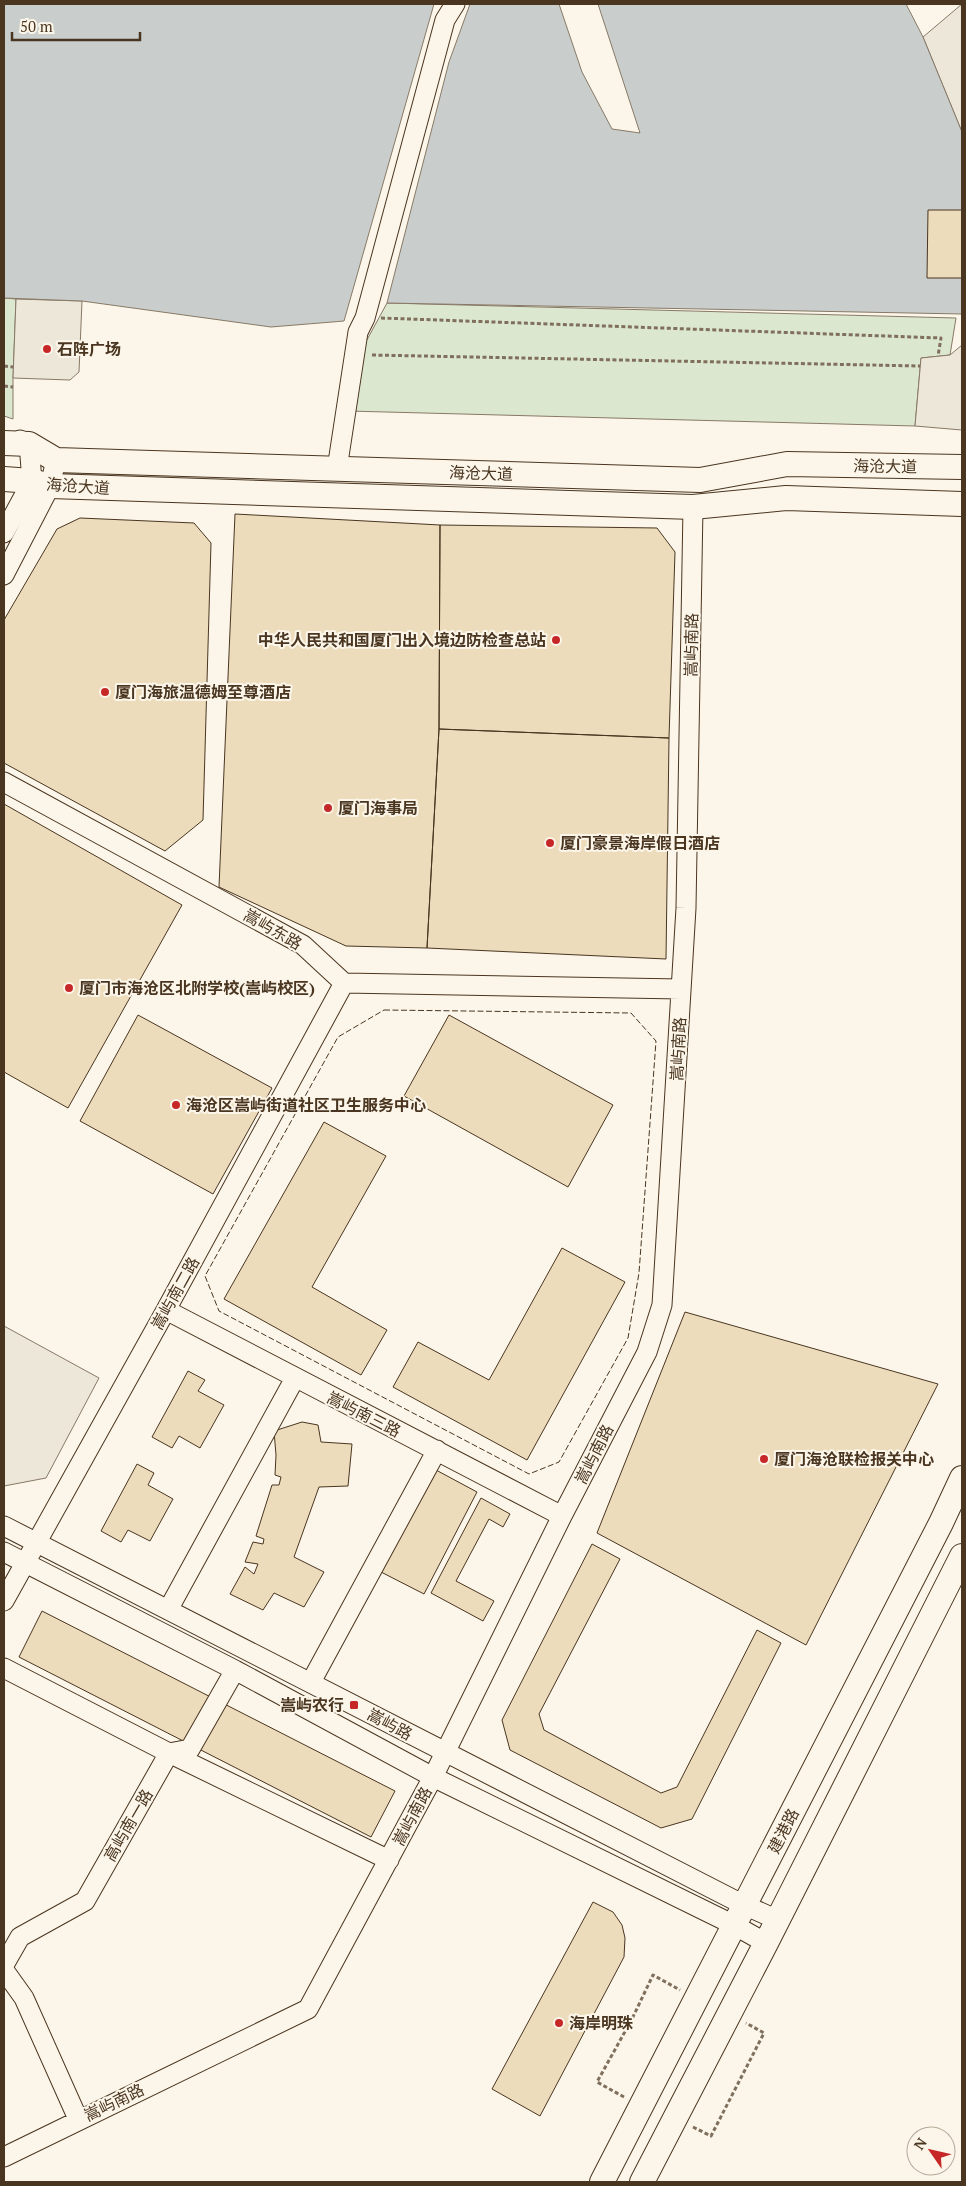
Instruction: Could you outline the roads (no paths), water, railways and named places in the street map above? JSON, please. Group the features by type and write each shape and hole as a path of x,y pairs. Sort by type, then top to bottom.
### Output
{"main road":[{"name":"海沧大道","path":"4,443 29,444 56,460 700,480 787,464 962,468"},
{"name":"海沧大道","path":"4,480 41,484 693,507 786,498 962,504"},
{"name":"建港路","path":"602,2182 942,1523 962,1478"},
{"path":"642,2182 778,1920 962,1556"}],"street":[{"path":"336,469 358,332 365,318 445,20 454,4"},
{"path":"4,432 29,444 41,484 4,574"},
{"path":"4,533 41,484 56,460"},
{"name":"嵩屿南路","path":"4,2157 78,2119 308,2009 433,1777 562,1516 647,1352 662,1305 686,908 693,507"},
{"name":"嵩屿东路","path":"4,782 303,945 344,983"},
{"path":"344,983 681,989"},
{"name":"嵩屿南二路","path":"4,1601 166,1310 344,983"},
{"name":"嵩屿南三路","path":"166,1310 562,1516"},
{"path":"168,1610 295,1378"},
{"path":"311,1682 437,1450"},
{"name":"嵩屿路","path":"4,1526 445,1752 739,1915 766,1943"},
{"name":"嵩屿路","path":"4,1552 235,1670 433,1777 739,1915 778,1920"},
{"path":"4,1668 169,1753 389,1860"},
{"path":"169,1753 190,1749 235,1670"},
{"name":"高屿南一路","path":"4,1965 20,1937 85,1901 169,1753"},
{"path":"4,1970 24,1998 78,2119"}],"place":[{"name":"石阵广场","path":"47,349"},
{"name":"中华人民共和国厦门出入境边防检查总站","path":"556,640"},
{"name":"厦门海旅温德姆至尊酒店","path":"105,692"},
{"name":"厦门海事局","path":"328,808"},
{"name":"厦门豪景海岸假日酒店","path":"550,843"},
{"name":"厦门市海沧区北附学校(嵩屿校区)","path":"69,988"},
{"name":"海沧区嵩屿街道社区卫生服务中心","path":"176,1105"},
{"name":"厦门海沧联检报关中心","path":"764,1459"},
{"name":"嵩屿农行","path":"354,1705"},
{"name":"海岸明珠","path":"559,2023"}]}
